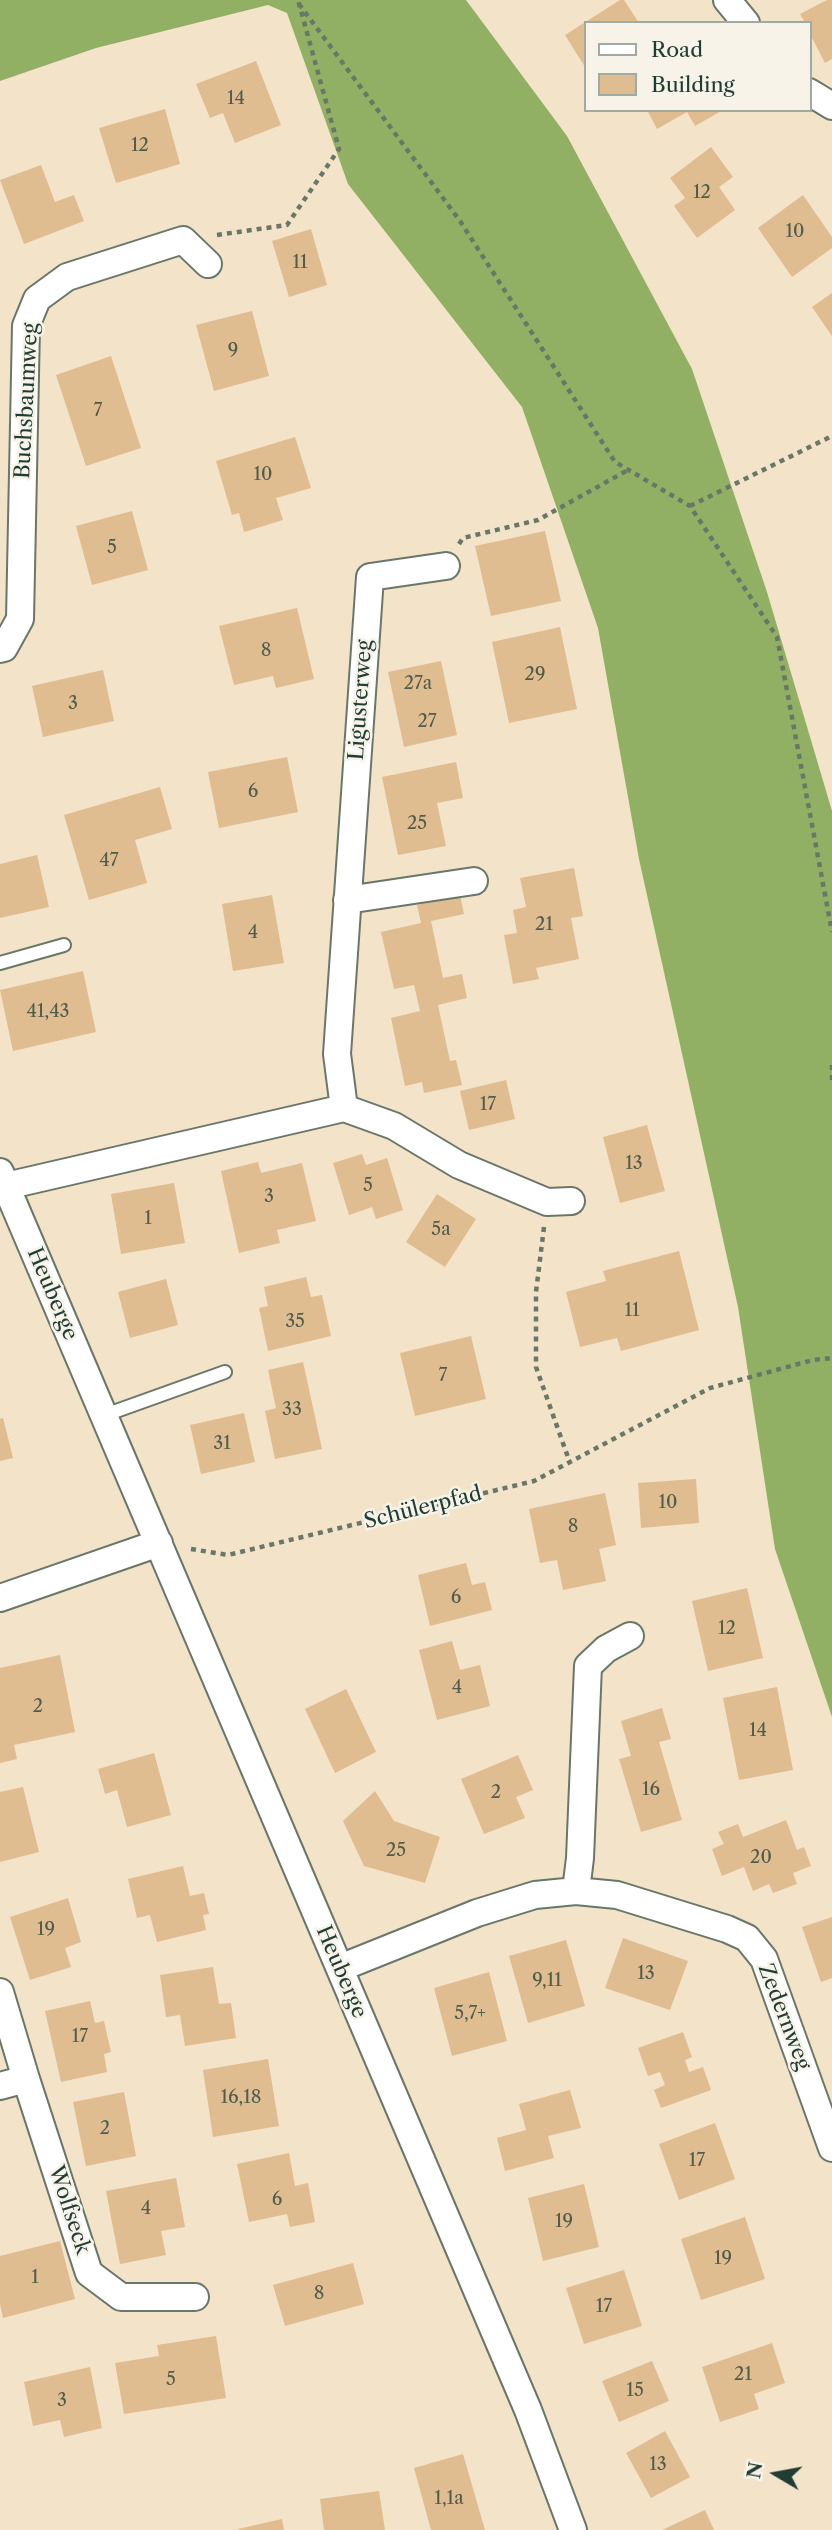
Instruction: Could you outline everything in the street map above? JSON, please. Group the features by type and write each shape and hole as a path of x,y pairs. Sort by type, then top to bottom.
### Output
{"street":[{"path":"727,0 744,21"},
{"path":"811,93 832,106"},
{"path":"183,240 208,264"},
{"name":"Buchsbaumweg","path":"0,649 4,648 20,619 26,326 37,299 68,277 183,240"},
{"name":"Ligusterweg","path":"344,1108 337,1054 370,577 446,566"},
{"path":"347,900 474,881"},
{"path":"3,1179 344,1108 394,1126 459,1165 559,1202"},
{"name":"Heuberge","path":"3,1179 528,2410 573,2530"},
{"path":"0,1598 159,1544"},
{"path":"576,1891 580,1857 588,1666 606,1649 630,1636"},
{"name":"Zedernweg","path":"340,1968 477,1913 536,1895 576,1891 617,1895 727,1929 747,1938 764,1959 832,2148"},
{"name":"Wolfseck","path":"0,1992 89,2273 121,2297 195,2297"},
{"path":"0,2086 26,2079"}],"lane":[{"path":"0,963 64,945"},
{"path":"105,1415 225,1372"}],"path":[{"path":"183,240 287,225 340,149 298,2"},
{"path":"298,2 460,221 615,462 690,506 777,637 832,932"},
{"path":"690,506 832,436"},
{"path":"446,566 463,538 538,520 629,470"},
{"path":"832,1065 832,1085"},
{"path":"559,1202 536,1292 536,1367 570,1464"},
{"name":"Schülerpfad","path":"159,1544 228,1555 534,1481 710,1388 813,1360 832,1358"}],"green space":[{"path":"0,0 466,0 567,136 692,369 767,592 832,811 832,1717 775,1549 738,1307 639,859 598,628 522,407 348,184 287,13 268,5 96,48 0,81"}],"building":[{"path":"624,0 638,21 587,21"},
{"path":"832,0 832,59 825,63 811,36 811,21 804,21 800,14"},
{"path":"584,23 584,65 565,35"},
{"path":"256,61 281,125 235,143 223,113 210,118 196,84"},
{"path":"165,109 180,164 116,183 99,128"},
{"path":"648,112 687,112 657,129"},
{"path":"687,112 720,112 695,126"},
{"path":"711,147 733,177 719,187 735,210 697,238 674,206 685,198 670,178"},
{"path":"41,165 55,202 74,195 84,221 24,244 0,180"},
{"path":"803,195 832,237 832,248 792,277 758,228"},
{"path":"311,229 327,285 289,297 272,241"},
{"path":"832,293 832,336 812,307"},
{"path":"252,311 269,376 214,391 196,325"},
{"path":"111,356 141,448 86,466 56,375"},
{"path":"295,437 311,488 276,498 283,520 244,532 239,513 232,515 216,461"},
{"path":"132,511 148,570 92,585 76,526"},
{"path":"545,531 561,601 491,616 475,546"},
{"path":"297,608 314,679 276,688 273,676 234,685 219,626"},
{"path":"560,627 577,709 509,723 492,642"},
{"path":"441,661 457,735 404,747 388,672"},
{"path":"103,670 114,721 43,737 32,686"},
{"path":"287,757 298,812 219,828 208,772"},
{"path":"456,762 463,798 437,803 446,846 398,855 382,777"},
{"path":"160,787 172,829 135,840 147,883 89,900 64,815"},
{"path":"37,855 49,907 0,918 0,864"},
{"path":"574,868 583,916 571,918 579,959 536,968 539,979 513,984 504,935 517,933 513,910 526,907 520,878"},
{"path":"272,895 284,963 233,971 222,904"},
{"path":"460,895 464,914 431,921 443,978 462,974 467,998 438,1005 450,1061 456,1060 462,1085 424,1093 422,1082 405,1086 391,1018 420,1011 414,985 394,989 381,932 421,923 417,905"},
{"path":"83,971 96,1032 13,1051 0,990"},
{"path":"506,1080 515,1119 469,1130 460,1091"},
{"path":"647,1125 665,1191 620,1203 603,1137"},
{"path":"362,1154 366,1165 387,1158 403,1210 376,1219 372,1207 349,1215 333,1163"},
{"path":"258,1162 261,1173 302,1163 316,1221 277,1230 280,1243 239,1253 221,1171"},
{"path":"174,1183 185,1243 121,1254 111,1194"},
{"path":"437,1194 476,1219 445,1267 406,1242"},
{"path":"679,1251 699,1330 621,1351 617,1338 580,1347 566,1292 606,1281 603,1271"},
{"path":"306,1277 311,1297 322,1295 331,1336 268,1351 259,1308 268,1306 264,1287"},
{"path":"166,1279 178,1325 130,1338 118,1292"},
{"path":"471,1336 486,1399 415,1416 400,1353"},
{"path":"303,1362 322,1449 275,1459 265,1411 276,1408 268,1370"},
{"path":"244,1413 255,1462 201,1474 190,1425"},
{"path":"3,1418 13,1458 0,1461 0,1419"},
{"path":"696,1479 699,1523 641,1528 638,1483"},
{"path":"605,1493 616,1545 599,1549 606,1581 563,1590 557,1560 540,1563 529,1509"},
{"path":"466,1563 472,1585 485,1582 492,1610 430,1626 418,1575"},
{"path":"747,1588 763,1658 708,1671 692,1601"},
{"path":"452,1641 460,1670 480,1665 490,1706 437,1720 419,1650"},
{"path":"60,1655 75,1732 14,1745 17,1759 0,1763 0,1668"},
{"path":"777,1687 793,1770 739,1780 723,1698"},
{"path":"346,1689 376,1752 335,1773 305,1709"},
{"path":"662,1708 671,1739 659,1742 682,1820 641,1832 619,1759 631,1756 621,1721"},
{"path":"154,1753 171,1815 127,1827 117,1790 105,1794 98,1769"},
{"path":"518,1755 533,1790 516,1797 525,1818 484,1834 461,1779"},
{"path":"23,1787 39,1852 0,1862 0,1792"},
{"path":"375,1791 394,1821 440,1837 425,1883 364,1866 343,1821"},
{"path":"786,1820 797,1850 804,1847 811,1866 793,1873 797,1884 773,1893 769,1884 753,1891 744,1867 722,1876 712,1849 724,1844 718,1832 738,1824 743,1837"},
{"path":"183,1866 190,1896 204,1893 209,1914 203,1915 206,1930 157,1942 150,1915 137,1918 128,1879"},
{"path":"68,1898 81,1942 65,1948 71,1967 30,1980 10,1917"},
{"path":"832,1917 832,1978 821,1982 802,1927"},
{"path":"623,1938 688,1961 670,2010 605,1988"},
{"path":"566,1940 585,2006 528,2023 509,1956"},
{"path":"213,1967 219,2004 231,2003 236,2038 185,2046 180,2015 166,2017 160,1975"},
{"path":"489,1972 507,2041 452,2056 434,1988"},
{"path":"90,2001 95,2023 104,2021 111,2052 104,2054 107,2072 61,2082 45,2011"},
{"path":"683,2032 692,2057 685,2060 689,2072 703,2067 711,2090 661,2108 654,2090 665,2085 660,2072 648,2076 638,2048"},
{"path":"268,2059 279,2126 213,2137 203,2070"},
{"path":"570,2090 581,2128 548,2136 554,2158 505,2171 497,2138 526,2130 519,2104"},
{"path":"124,2092 136,2156 86,2166 73,2102"},
{"path":"715,2123 735,2179 679,2200 659,2144"},
{"path":"289,2153 295,2186 308,2183 315,2222 290,2227 287,2214 249,2222 237,2164"},
{"path":"176,2178 185,2227 161,2231 166,2255 120,2264 106,2191"},
{"path":"584,2184 599,2247 543,2261 528,2198"},
{"path":"745,2217 765,2279 701,2300 681,2239"},
{"path":"60,2241 75,2299 3,2318 0,2304 0,2256"},
{"path":"353,2263 364,2304 285,2326 273,2285"},
{"path":"624,2270 642,2326 584,2344 566,2288"},
{"path":"216,2336 226,2398 124,2414 115,2363 159,2356 157,2345"},
{"path":"772,2343 785,2383 754,2394 759,2409 720,2422 702,2367"},
{"path":"652,2361 669,2401 619,2422 602,2381"},
{"path":"90,2367 102,2428 64,2437 60,2420 33,2426 24,2382"},
{"path":"665,2431 690,2477 651,2498 626,2453"},
{"path":"463,2454 485,2530 431,2530 414,2468"},
{"path":"379,2491 385,2530 324,2530 320,2499"},
{"path":"705,2510 714,2530 662,2530"},
{"path":"282,2519 284,2530 238,2530 238,2529"}]}
